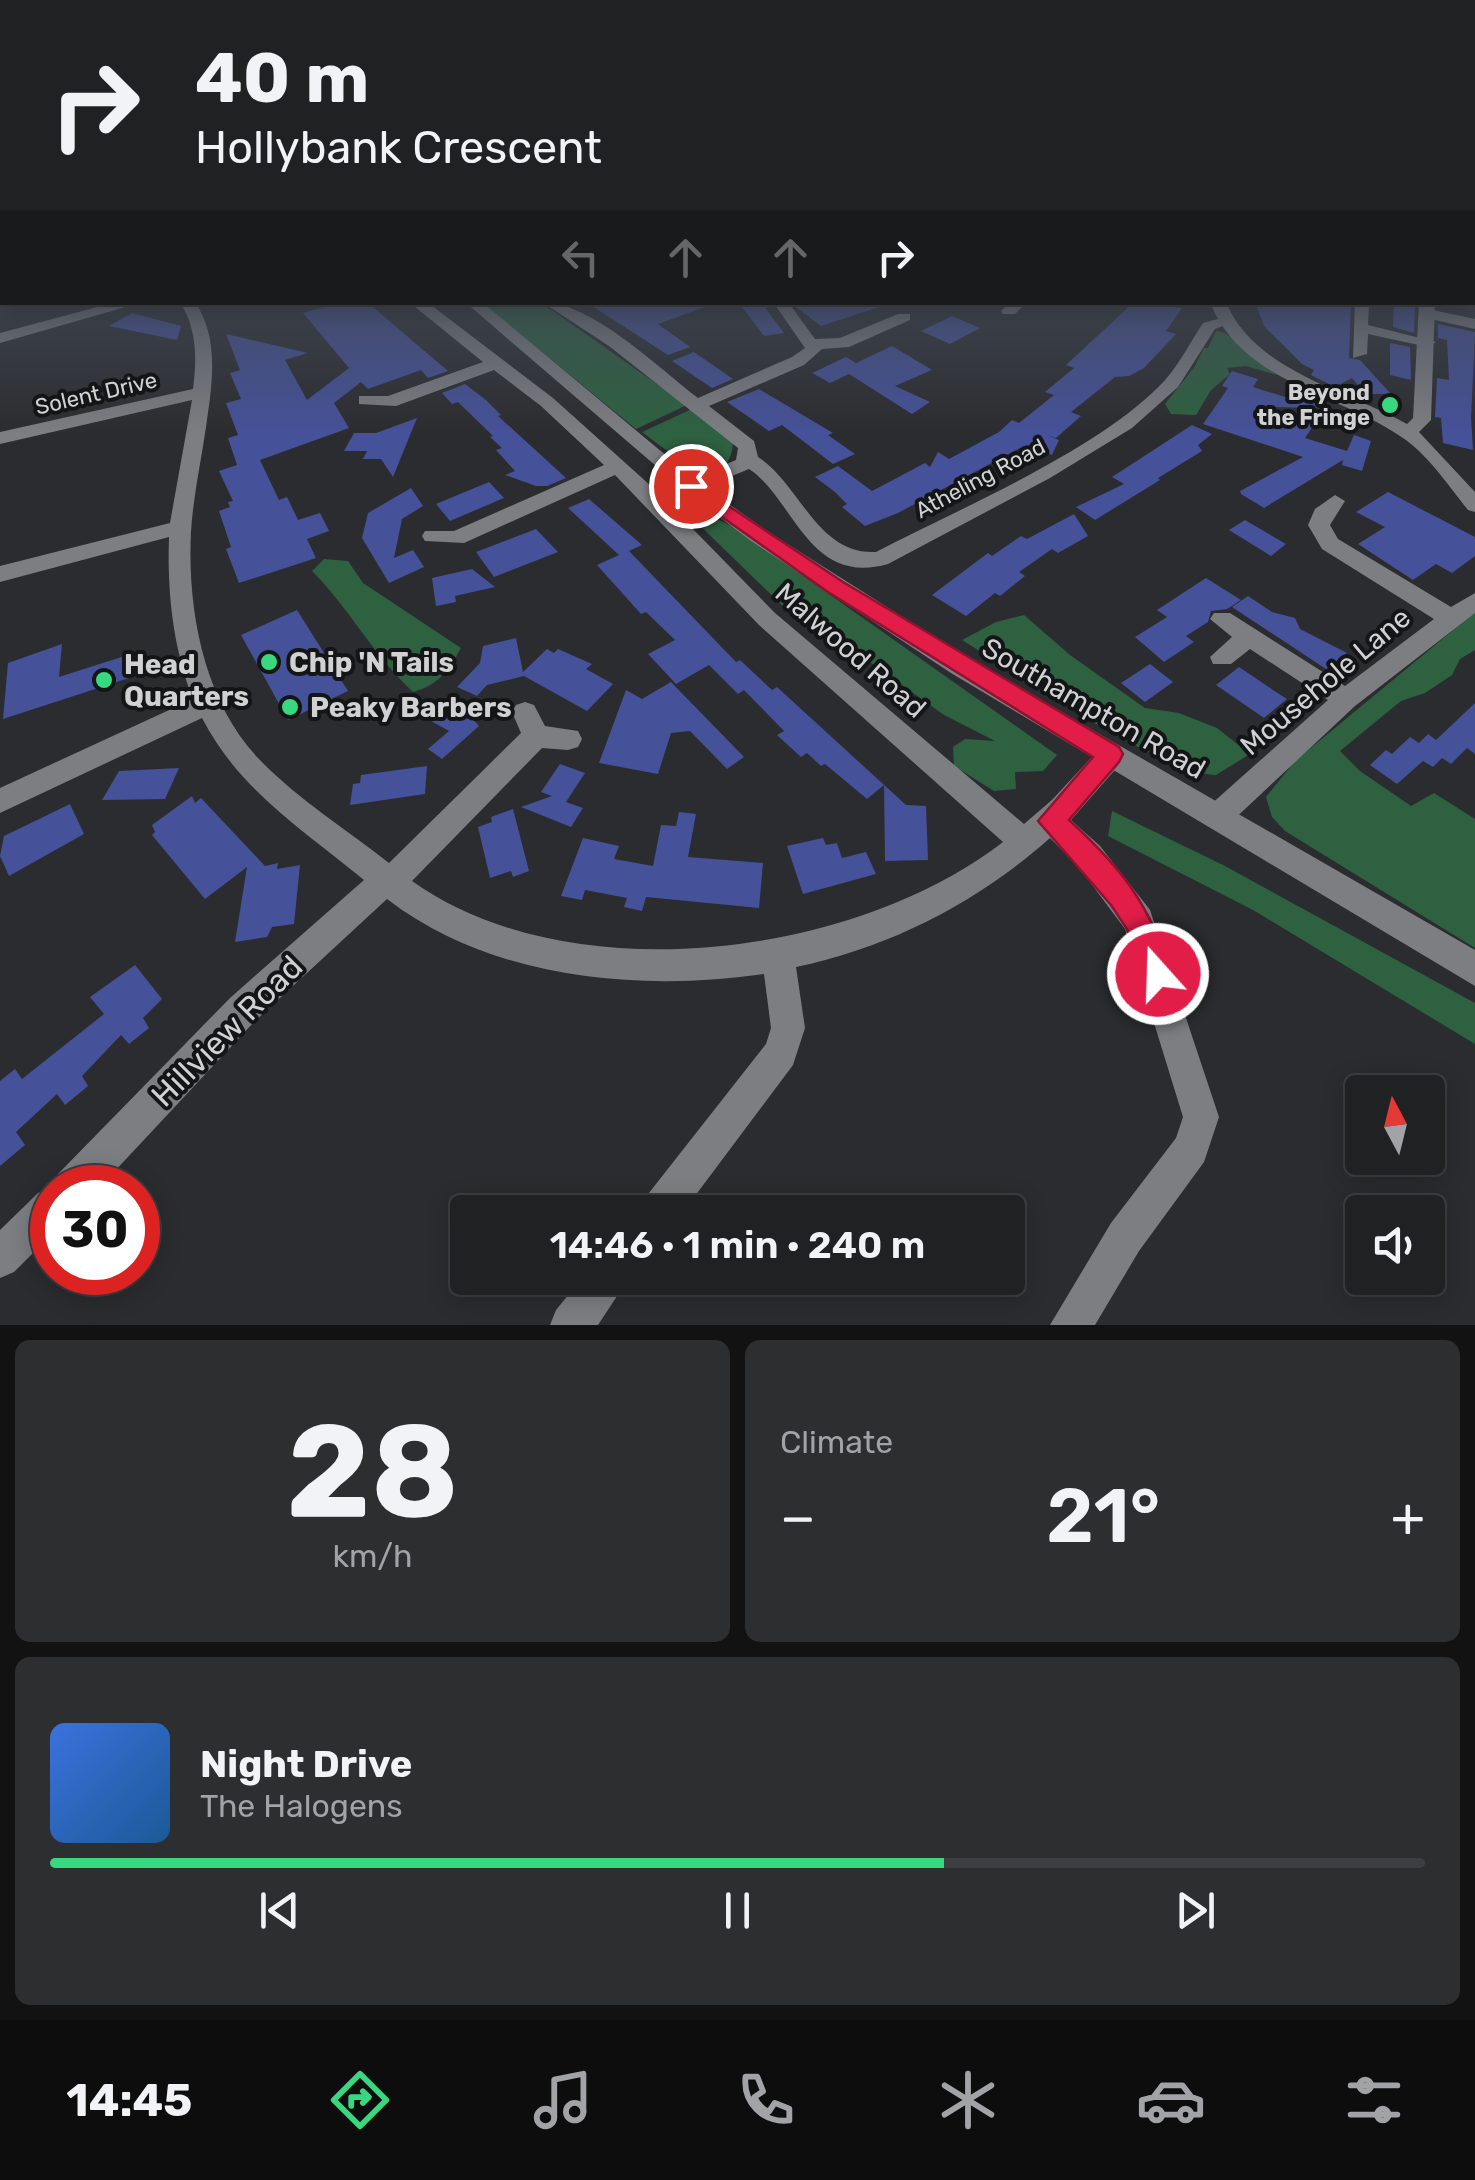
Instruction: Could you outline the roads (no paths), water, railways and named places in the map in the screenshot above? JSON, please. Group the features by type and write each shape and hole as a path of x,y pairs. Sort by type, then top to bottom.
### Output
{"street":[{"path":"0,338 103,311"},
{"path":"196,311 201,324 202,392 180,527 181,594 209,703 226,738 245,761 308,820 418,904 462,926 506,943 559,956 654,965 736,964 778,958 844,940 924,911 961,890 1038,832 1110,754"},
{"name":"Malwood Road","path":"428,311 498,362 618,466 766,619 1038,832 1090,856 1138,921 1202,1117 1191,1149 1124,1237 1071,1325"},
{"name":"Southampton Road","path":"483,311 691,486 836,587 1475,969"},
{"path":"564,311 616,342 746,444 749,460 691,486"},
{"path":"697,404 804,358 814,349 787,311"},
{"path":"1360,354 1361,311"},
{"path":"1408,432 1422,420 1427,311"},
{"path":"1436,311 1475,324"},
{"path":"1221,312 1243,342 1270,362 1408,432 1475,505"},
{"name":"Atheling Road","path":"749,460 763,470 837,555 865,562 880,559 1043,474 1125,424 1172,383 1221,312"},
{"path":"814,344 843,344 904,318"},
{"path":"1361,328 1428,342"},
{"path":"365,400 385,410 498,362"},
{"name":"Solent Drive","path":"0,438 202,392"},
{"path":"446,544 618,466"},
{"path":"1335,501 1322,514 1319,525 1330,544 1452,619"},
{"path":"0,574 180,527"},
{"name":"Mousehole Lane","path":"1219,814 1346,699 1475,600"},
{"path":"1222,618 1346,699"},
{"path":"1222,657 1250,637"},
{"path":"0,801 209,703"},
{"name":"Hillview Road","path":"94,1165 242,1010 388,881 530,724 568,739"},
{"path":"672,1195 782,1053 788,1028 778,958"},
{"path":"0,1258 30,1228"},
{"path":"571,1325 595,1295"}],"place":[{"name":"Beyond the Fringe","path":"1390,405"},
{"name":"Chip 'N Tails","path":"269,662"},
{"name":"Head Quarters","path":"104,680"},
{"name":"Peaky Barbers","path":"290,707"}]}
